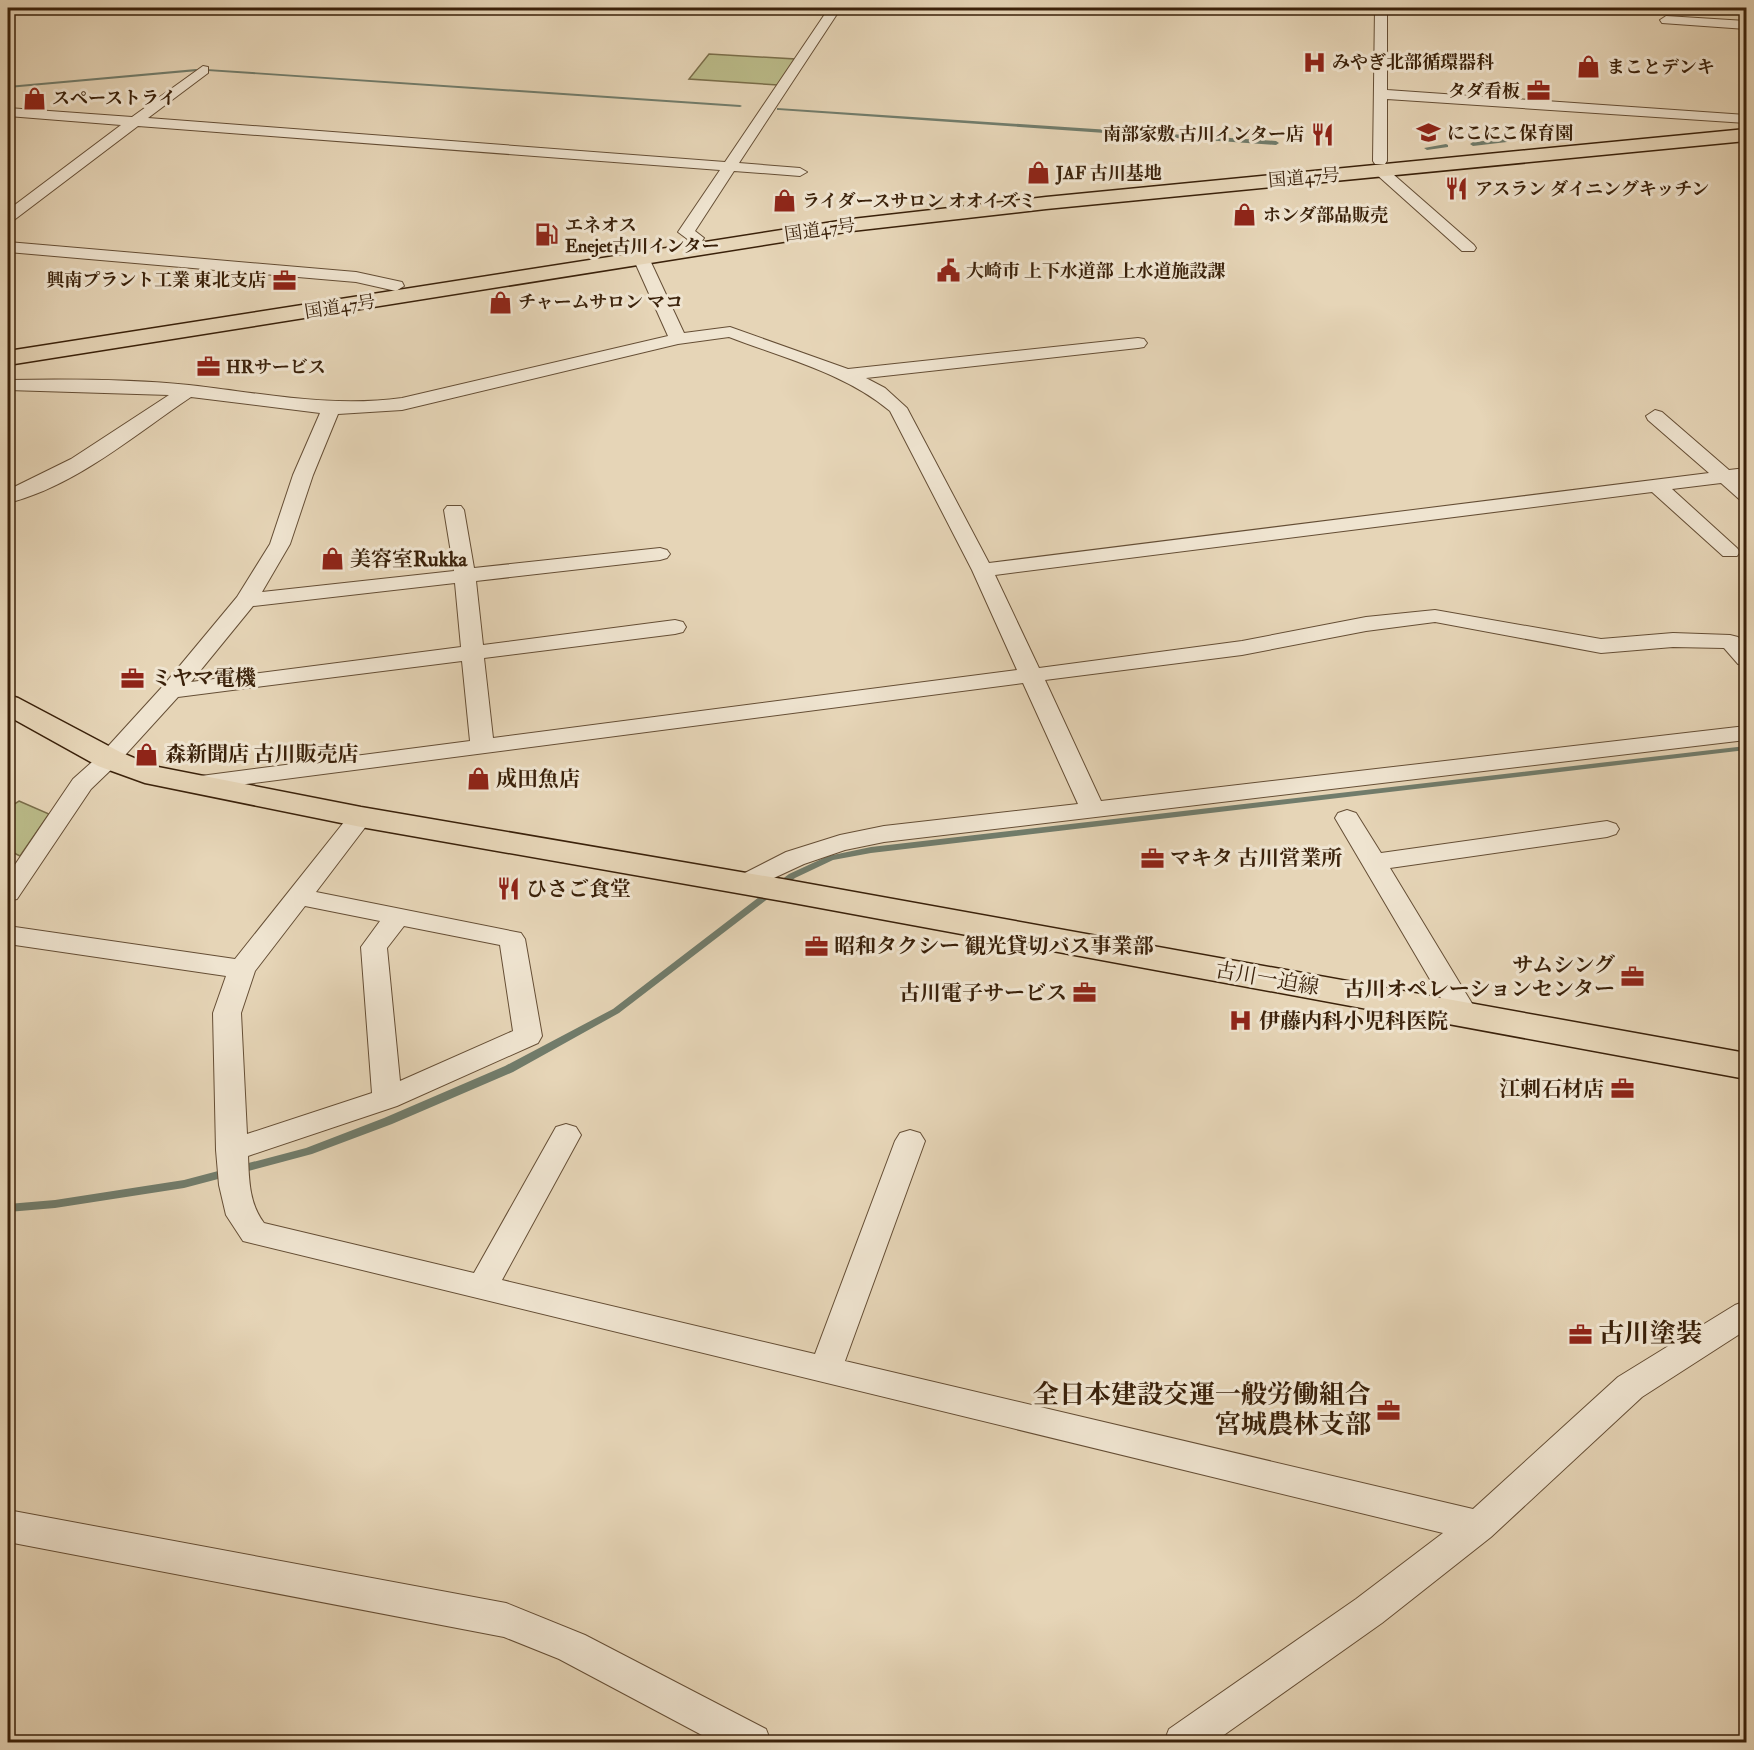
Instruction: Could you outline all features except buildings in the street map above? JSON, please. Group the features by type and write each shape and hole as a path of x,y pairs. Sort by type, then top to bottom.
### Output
{"main road":[{"name":"国道47号","path":"8,358 852,225 1746,126"},
{"name":"国道47号","path":"8,346 696,238 903,208 1746,135"},
{"name":"古川一迫線","path":"8,704 109,759 145,774 193,784 361,817 788,891 1746,1066"}],"street":[{"path":"696,238 686,232 835,8"},
{"path":"1382,8 1380,166 1468,249"},
{"path":"1666,20 1746,25"},
{"path":"8,217 203,70"},
{"path":"1380,94 1746,119"},
{"path":"8,112 800,172"},
{"path":"8,247 356,277 396,286"},
{"path":"641,258 678,339"},
{"path":"8,385 79,384 187,391 331,409 365,409 402,404 678,339 730,332 846,375 879,392 898,408 982,570 1028,674 1093,809"},
{"path":"846,375 1138,343"},
{"path":"8,497 33,489 61,473 187,391"},
{"path":"8,893 82,784 109,759 171,691 246,600 280,544 303,475 331,409"},
{"path":"1655,416 1746,495"},
{"path":"982,570 1746,474"},
{"path":"1656,485 1730,552"},
{"path":"454,510 465,575 482,746"},
{"path":"246,600 660,554"},
{"path":"193,784 1242,648 1366,624 1435,616 1601,646 1673,640 1738,642 1746,659"},
{"path":"171,691 675,627"},
{"path":"748,885 795,858 851,841 884,834 1746,733"},
{"path":"361,817 242,969 227,1013 232,1166 241,1215 254,1233 1479,1526"},
{"path":"1347,818 1465,1015"},
{"path":"1374,862 1607,829"},
{"path":"232,1166 528,1036 512,939 300,897"},
{"path":"387,1098 374,947 398,916"},
{"path":"8,935 242,969"},
{"path":"482,1287 566,1135"},
{"path":"826,1370 910,1141"},
{"path":"1183,1743 1369,1611 1479,1526 1630,1387 1746,1314"},
{"path":"8,1526 506,1620 572,1647 752,1743"}],"green space":[{"path":"709,54 795,59 778,85 689,79"},
{"path":"19,801 49,814 20,856 8,850 8,808"}],"waterway":[{"path":"8,87 196,70"},
{"path":"208,70 740,106"},
{"path":"779,109 1276,143"},
{"path":"1529,138 1561,135"},
{"path":"1473,144 1505,141"},
{"path":"1427,148 1446,146"},
{"path":"8,1208 55,1204 184,1184 308,1151 388,1121 509,1069 616,1011 792,876 831,858 871,850 1746,748"}],"place":[{"name":"みやぎ北部循環器科","path":"1314,62"},
{"name":"まことデンキ","path":"1589,67"},
{"name":"タダ看板","path":"1538,91"},
{"name":"スペーストライ","path":"34,98"},
{"name":"にこにこ保育園","path":"1429,133"},
{"name":"南部家敷 古川インター店","path":"1322,134"},
{"name":"JAF 古川基地","path":"1038,173"},
{"name":"アスラン ダイニングキッチン","path":"1457,189"},
{"name":"ライダースサロン オオイズミ","path":"784,201"},
{"name":"ホンダ部品販売","path":"1245,215"},
{"name":"エネオス Enejet古川インター","path":"547,235"},
{"name":"大崎市 上下水道部 上水道施設課","path":"948,271"},
{"name":"興南プラント工業 東北支店","path":"284,280"},
{"name":"チャームサロン マコ","path":"500,302"},
{"name":"HRサービス","path":"208,367"},
{"name":"美容室Rukka","path":"332,559"},
{"name":"ミヤマ電機","path":"133,678"},
{"name":"森新聞店 古川販売店","path":"147,754"},
{"name":"成田魚店","path":"478,779"},
{"name":"マキタ 古川営業所","path":"1152,858"},
{"name":"ひさご食堂","path":"508,889"},
{"name":"昭和タクシー 観光貸切バス事業部","path":"816,946"},
{"name":"サムシング 古川オペレーションセンター","path":"1633,977"},
{"name":"古川電子サービス","path":"1085,993"},
{"name":"伊藤内科小児科医院","path":"1241,1021"},
{"name":"江刺石材店","path":"1622,1089"},
{"name":"古川塗装","path":"1580,1334"},
{"name":"全日本建設交運一般労働組合 宮城農林支部","path":"1389,1410"}]}
